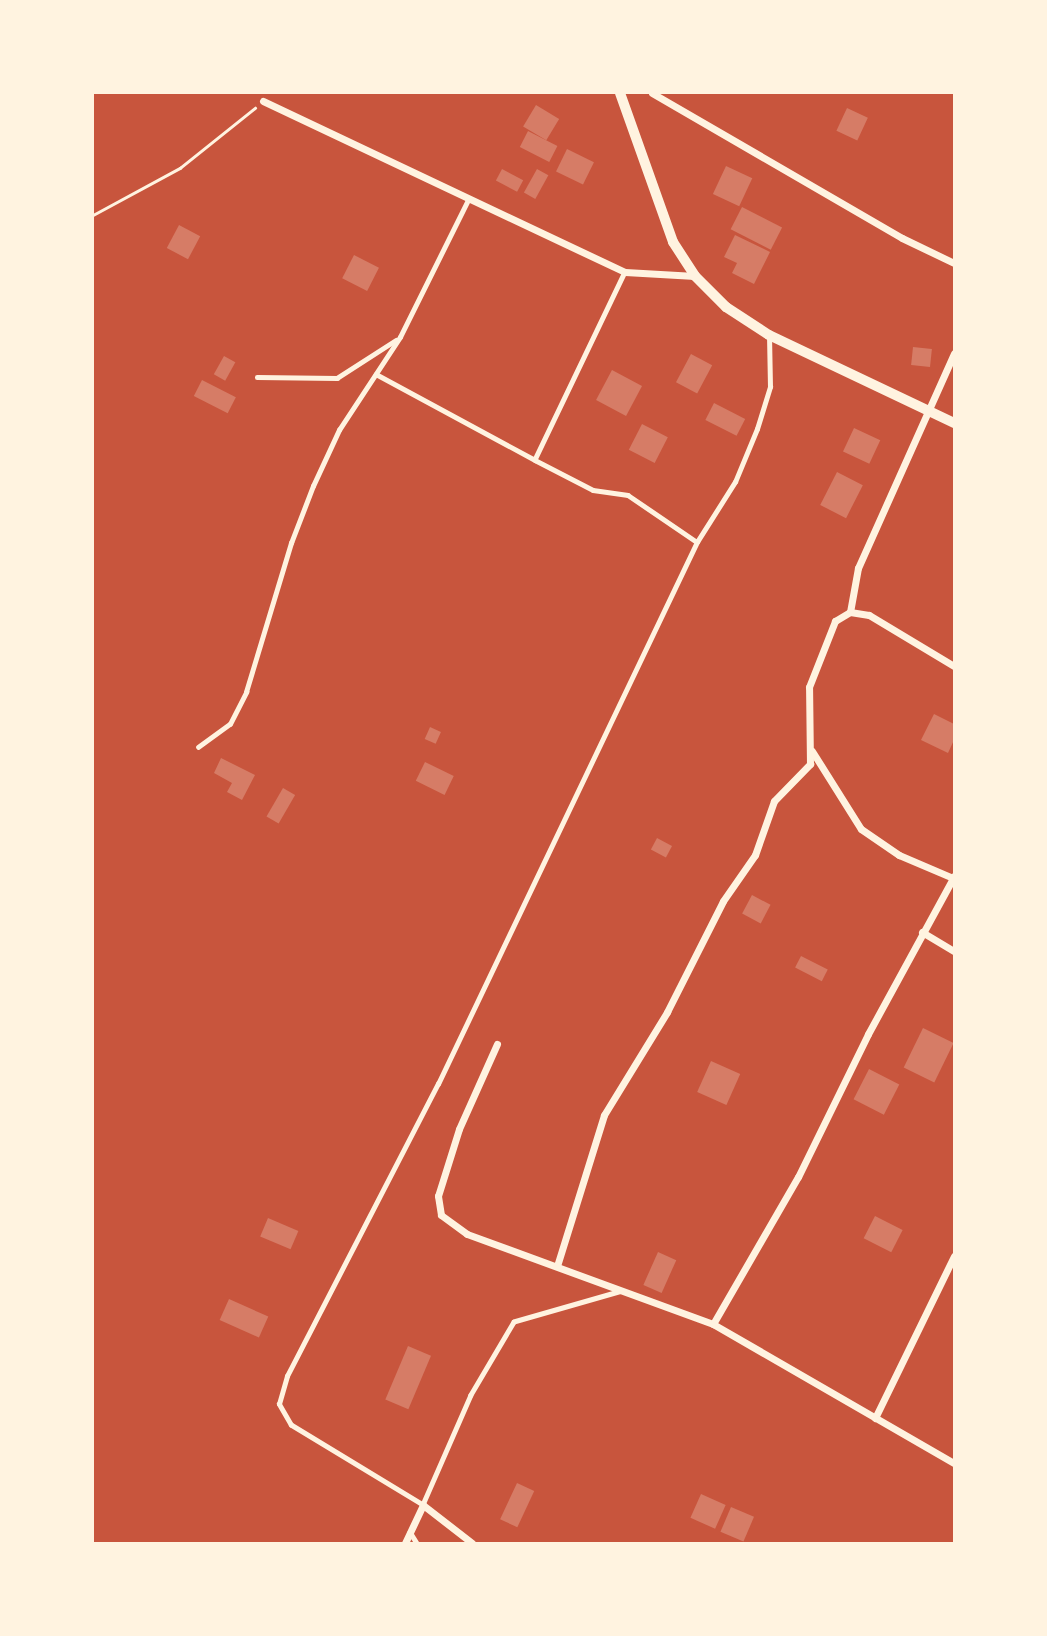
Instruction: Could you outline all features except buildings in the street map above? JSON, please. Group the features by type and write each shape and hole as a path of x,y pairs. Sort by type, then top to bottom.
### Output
{"street":[{"path":"620,93 673,242 695,276 726,307 769,335 954,423"},
{"path":"652,93 902,238 954,262"},
{"path":"263,101 625,272 695,276"},
{"path":"850,612 858,568 954,353"},
{"path":"557,1266 604,1115 667,1012 723,901 755,855 774,801 803,775 811,750 809,687 835,621 850,612 869,615 954,666"},
{"path":"713,1324 798,1177 922,932 954,877 899,855 861,829 811,750"},
{"path":"922,932 954,951"},
{"path":"497,1044 459,1129 438,1196 441,1216 467,1234 627,1290 713,1324 954,1463"},
{"path":"875,1418 954,1255"},
{"path":"405,1543 423,1505 472,1543"}],"lane":[{"path":"198,747 230,724 246,692 313,486 339,430 400,337 468,200"},
{"path":"535,460 625,272"},
{"path":"627,1290 514,1322 471,1395 423,1505 291,1425 278,1404 287,1376 438,1084 697,542 721,509 757,429 770,387 769,335"},
{"path":"257,377 337,378 400,337"},
{"path":"376,374 593,490 628,495 697,542"},
{"path":"410,1532 417,1543"}],"path":[{"path":"93,215 180,168 263,101"}]}
